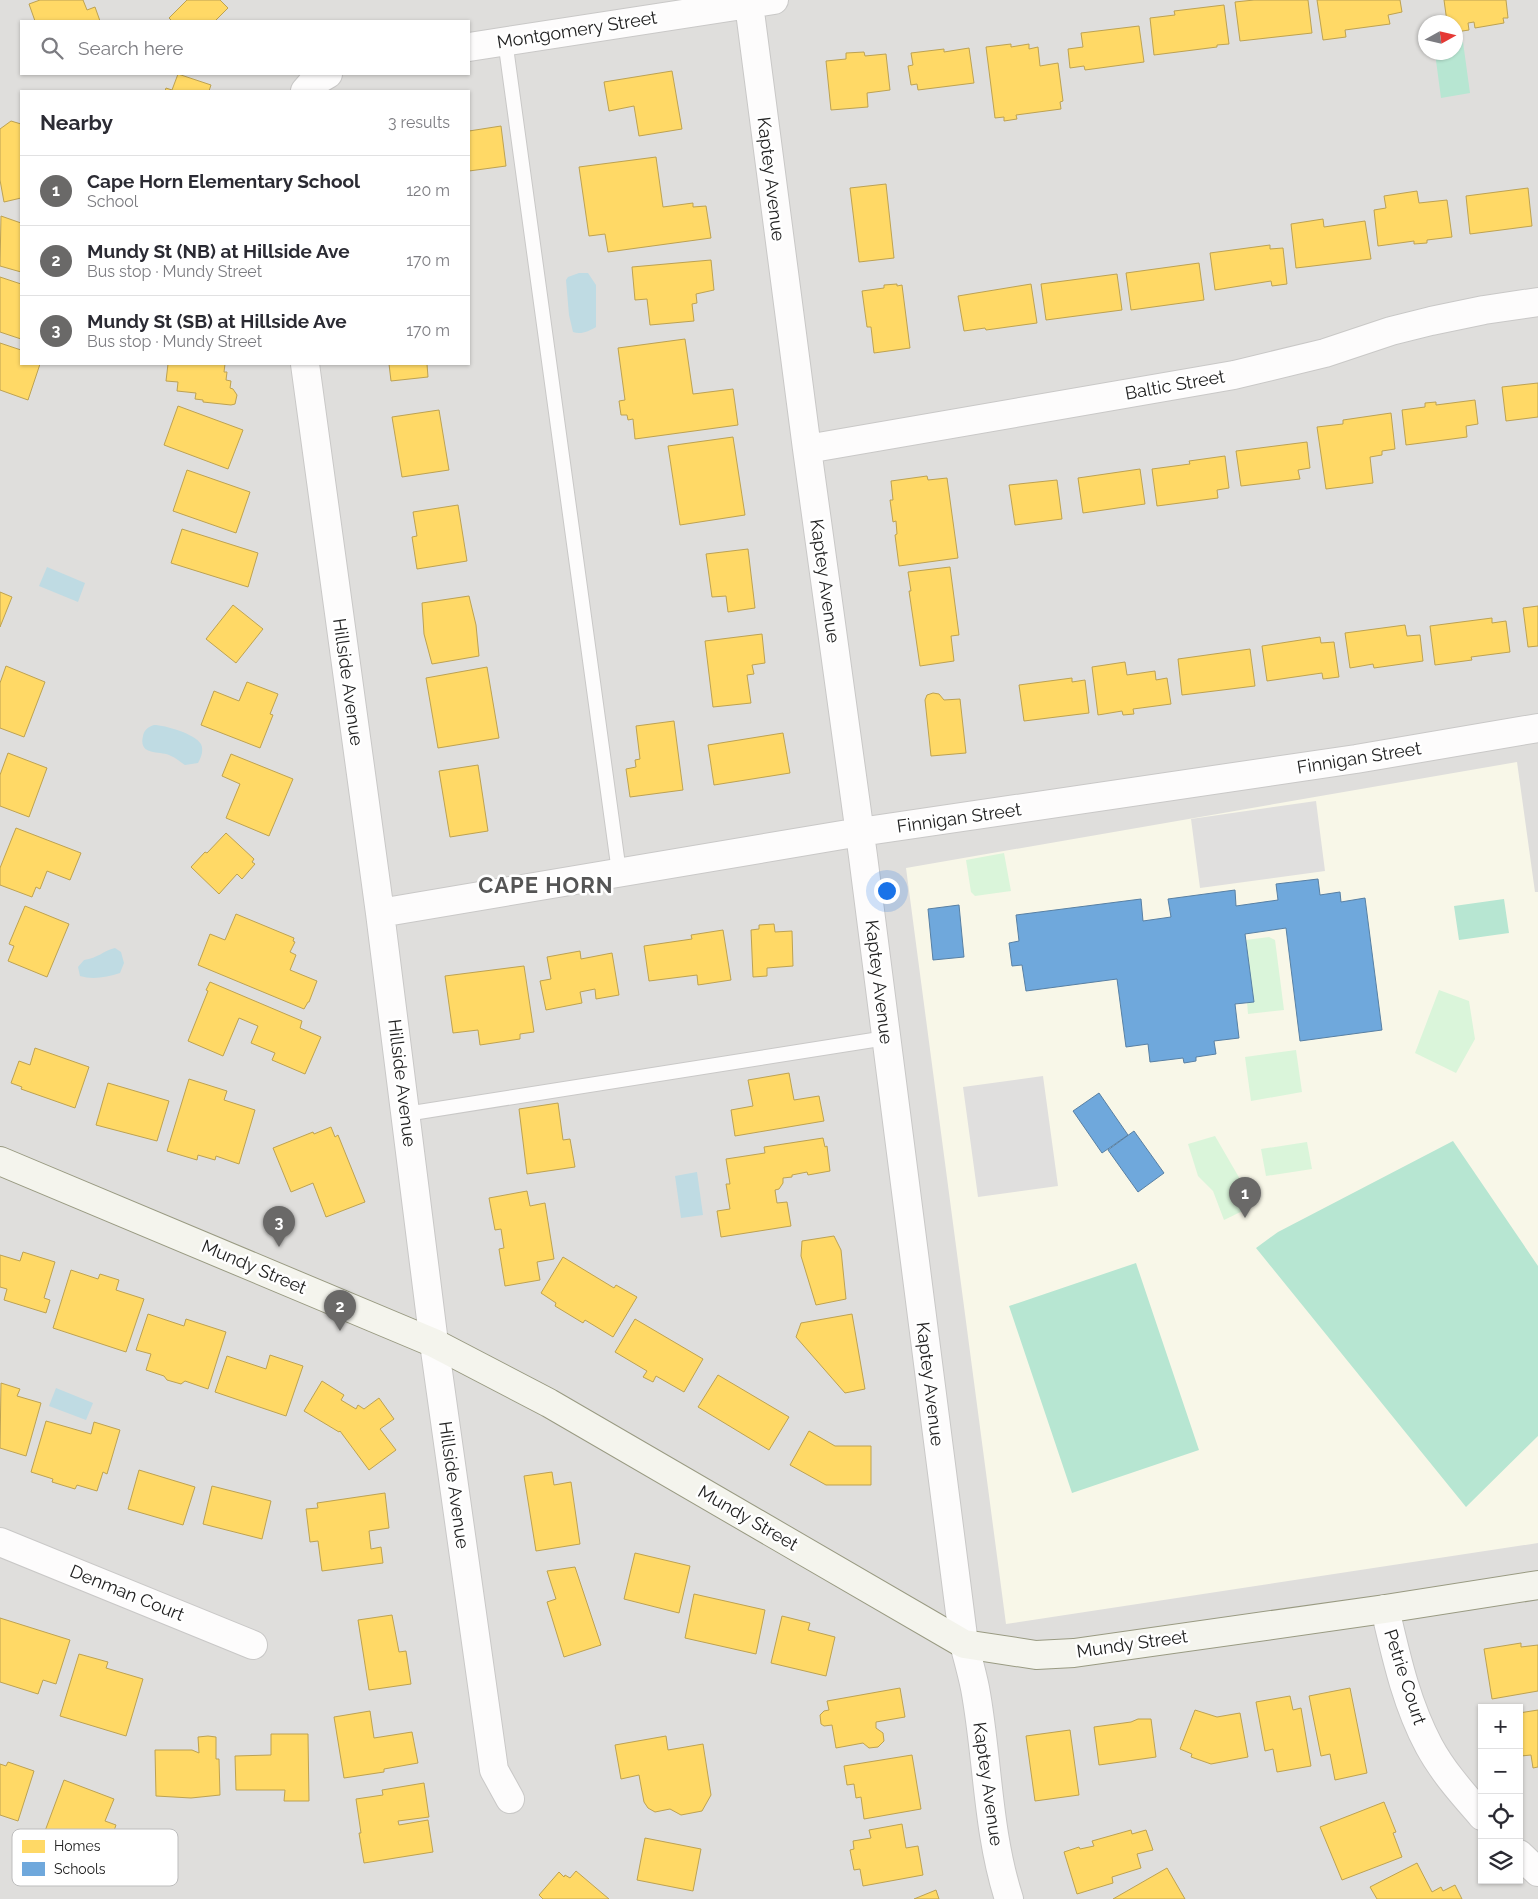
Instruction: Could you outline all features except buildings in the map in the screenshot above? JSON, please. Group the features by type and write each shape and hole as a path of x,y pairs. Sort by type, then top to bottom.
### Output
{"street":[{"name":"Montgomery Street","path":"470,46 762,2"},
{"name":"Kaptey Avenue","path":"762,2 807,449 860,832 964,1644 975,1690 994,1837 1009,1899"},
{"path":"306,90 311,84 326,75"},
{"name":"Baltic Street","path":"807,449 1234,375 1316,356 1391,331 1432,321 1484,310 1538,302"},
{"name":"Hillside Avenue","path":"305,365 380,913 434,1343 494,1770 510,1799"},
{"name":"Finnigan Street","path":"380,913 860,832 1197,784 1538,728"},
{"name":"Mundy Street","path":"0,1161 434,1343 549,1403 964,1644 1036,1655 1074,1653 1385,1609 1538,1584"},
{"name":"Denman Court","path":"0,1542 254,1645"},
{"name":"Petrie Court","path":"1385,1609 1395,1655 1408,1699 1419,1725 1430,1747 1448,1775 1478,1811"},
{"path":"1523,1858 1538,1872"}],"lane":[{"path":"505,40 619,872"},
{"path":"406,1114 886,1038"}],"shaded area":[{"path":"0,0 1538,0 1538,1899 0,1899"},
{"path":"1517,762 1535,892 1538,892 1538,1543 1006,1624 906,868"},
{"path":"1316,801 1325,871 1200,888 1191,819"},
{"path":"1043,1076 1058,1186 978,1197 963,1087"}],"green space":[{"path":"1463,42 1470,93 1441,98 1436,60 1463,60"},
{"path":"1004,853 1011,891 975,896 971,892 966,860"},
{"path":"1504,899 1509,933 1459,940 1454,906"},
{"path":"1269,937 1275,940 1284,1010 1248,1014 1247,1002 1253,1001 1246,940"},
{"path":"1439,990 1469,1001 1475,1039 1456,1073 1415,1053"},
{"path":"1296,1050 1302,1092 1251,1101 1245,1057"},
{"path":"1215,1136 1255,1205 1224,1220 1213,1191 1198,1176 1188,1144"},
{"path":"1453,1141 1538,1266 1538,1436 1466,1507 1256,1248 1278,1232"},
{"path":"1307,1142 1312,1169 1266,1176 1261,1149"},
{"path":"1136,1263 1199,1450 1072,1493 1009,1306"}],"water":[{"path":"579,273 588,273 596,285 596,327 582,333 573,332 569,315 566,280 568,277"},
{"path":"47,567 85,583 78,602 39,586"},
{"path":"154,725 179,731 198,740 202,749 198,763 185,765 167,754 147,750 142,743 144,734 147,729"},
{"path":"115,948 121,952 124,963 120,973 100,978 80,976 78,967 84,960"},
{"path":"697,1172 703,1215 681,1218 675,1176"},
{"path":"56,1388 93,1403 86,1420 49,1406"}],"place":[{"name":"Cape Horn Elementary School","path":"1245,1218"},
{"name":"Mundy St (SB) at Hillside Ave","path":"279,1247"},
{"name":"Mundy St (NB) at Hillside Ave","path":"340,1331"}],"district":[{"name":"CAPE HORN","path":"546,885"}]}
